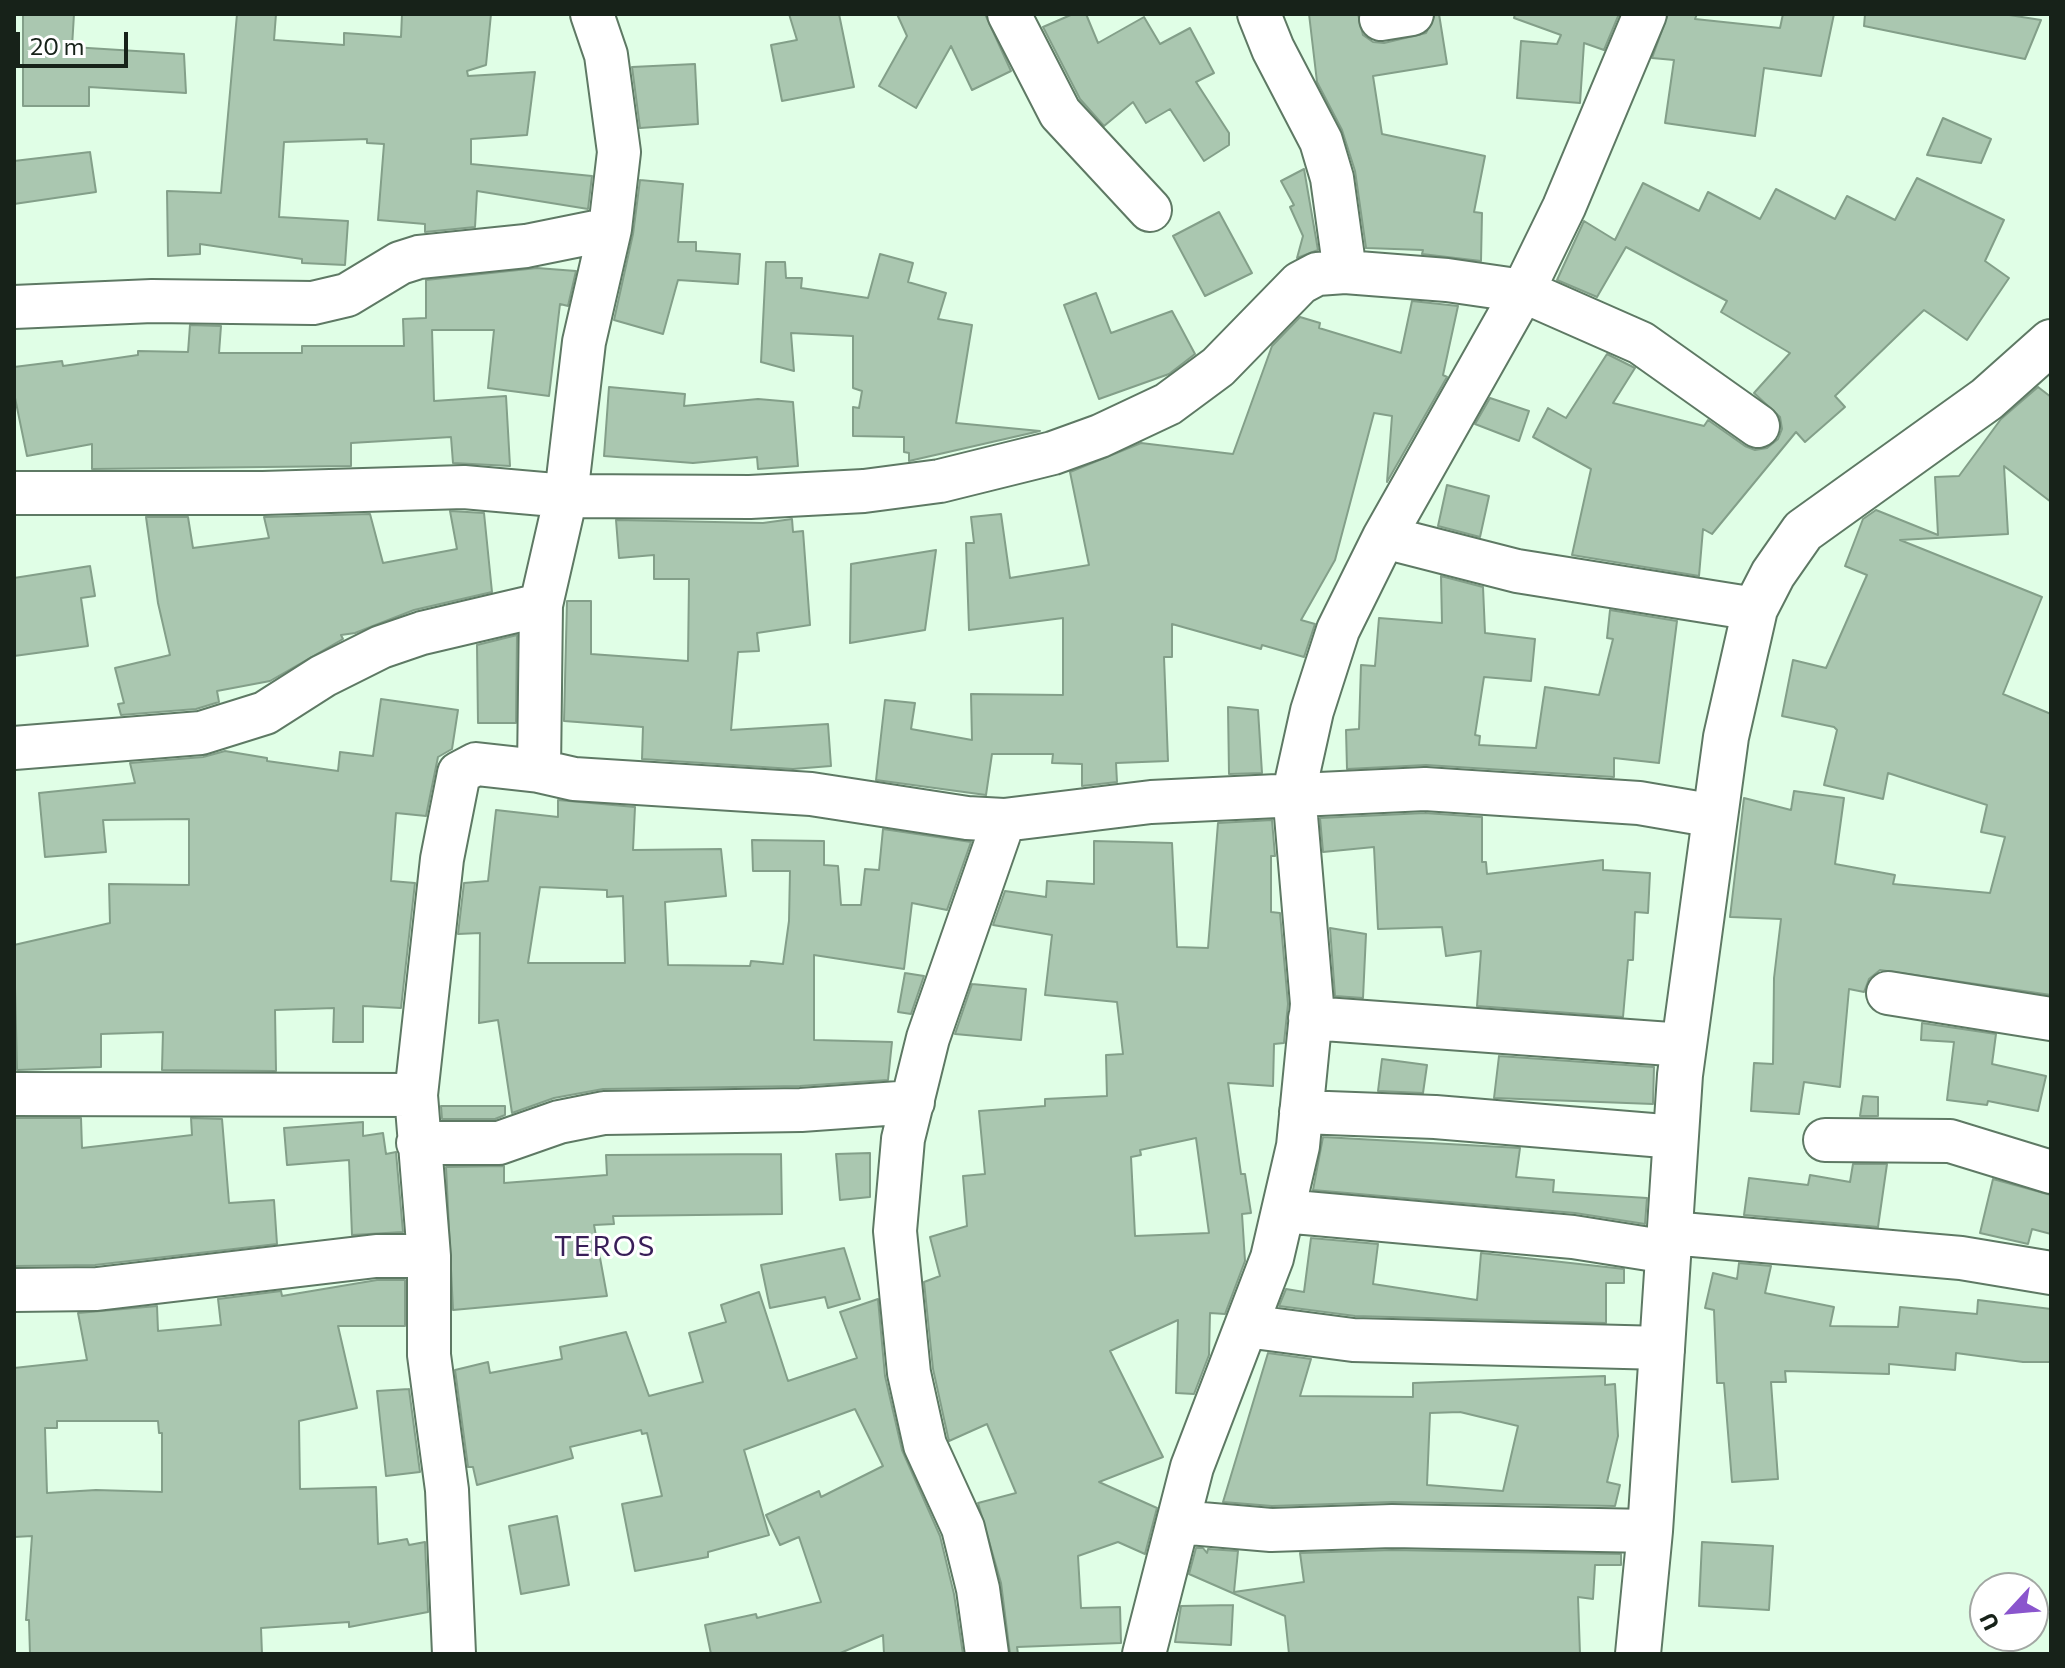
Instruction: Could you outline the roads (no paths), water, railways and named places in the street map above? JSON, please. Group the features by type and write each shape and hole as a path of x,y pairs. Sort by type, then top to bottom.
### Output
{"street":[{"path":"539,771 541,605 566,496 584,342 610,229 619,152 608,68 592,14"},
{"path":"1009,14 1060,113 1150,210"},
{"path":"1259,14 1278,61 1321,141 1332,178 1345,272"},
{"path":"1144,1654 1192,1467 1272,1258 1298,1146 1310,1018 1294,792 1312,711 1338,630 1384,537 1523,291 1570,193 1645,14"},
{"path":"14,307 152,301 313,303 347,295 400,263 419,257 581,238 610,229"},
{"path":"14,493 278,493 464,487 566,496 750,497 864,491 954,478 1053,453 1100,436 1168,404 1218,367 1300,283 1317,274 1345,272 1523,291 1641,343 1758,426"},
{"path":"1638,1654 1650,1531 1684,1045 1726,737 1755,609 1773,574 1803,531 1987,399 2051,342"},
{"path":"1384,537 1517,571 1755,609"},
{"path":"14,748 201,733 265,713 323,676 381,647 422,633 541,605"},
{"path":"454,1654 447,1490 429,1355 429,1256 416,1095 442,859 459,773 476,764 539,771 574,779 811,794 967,818 1004,820 1151,802 1294,792 1439,790 1639,803 1715,816"},
{"path":"987,1654 978,1589 963,1528 925,1445 909,1373 895,1231 896,1190 913,1102 945,986 1004,820"},
{"path":"1888,993 2051,1019"},
{"path":"1310,1018 1684,1045"},
{"path":"14,1094 416,1095"},
{"path":"418,1143 499,1143 559,1122 604,1113 801,1110 913,1102"},
{"path":"1301,1112 1435,1117 1676,1137"},
{"path":"1825,1140 1950,1141 2051,1172"},
{"path":"1283,1211 1573,1237 1961,1258 2051,1273"},
{"path":"14,1290 97,1289 376,1256 429,1256"},
{"path":"1246,1326 1353,1340 1663,1348"},
{"path":"1178,1522 1271,1530 1392,1526 1650,1531"}],"district":[{"name":"TEROS","path":"605,1247"}]}
